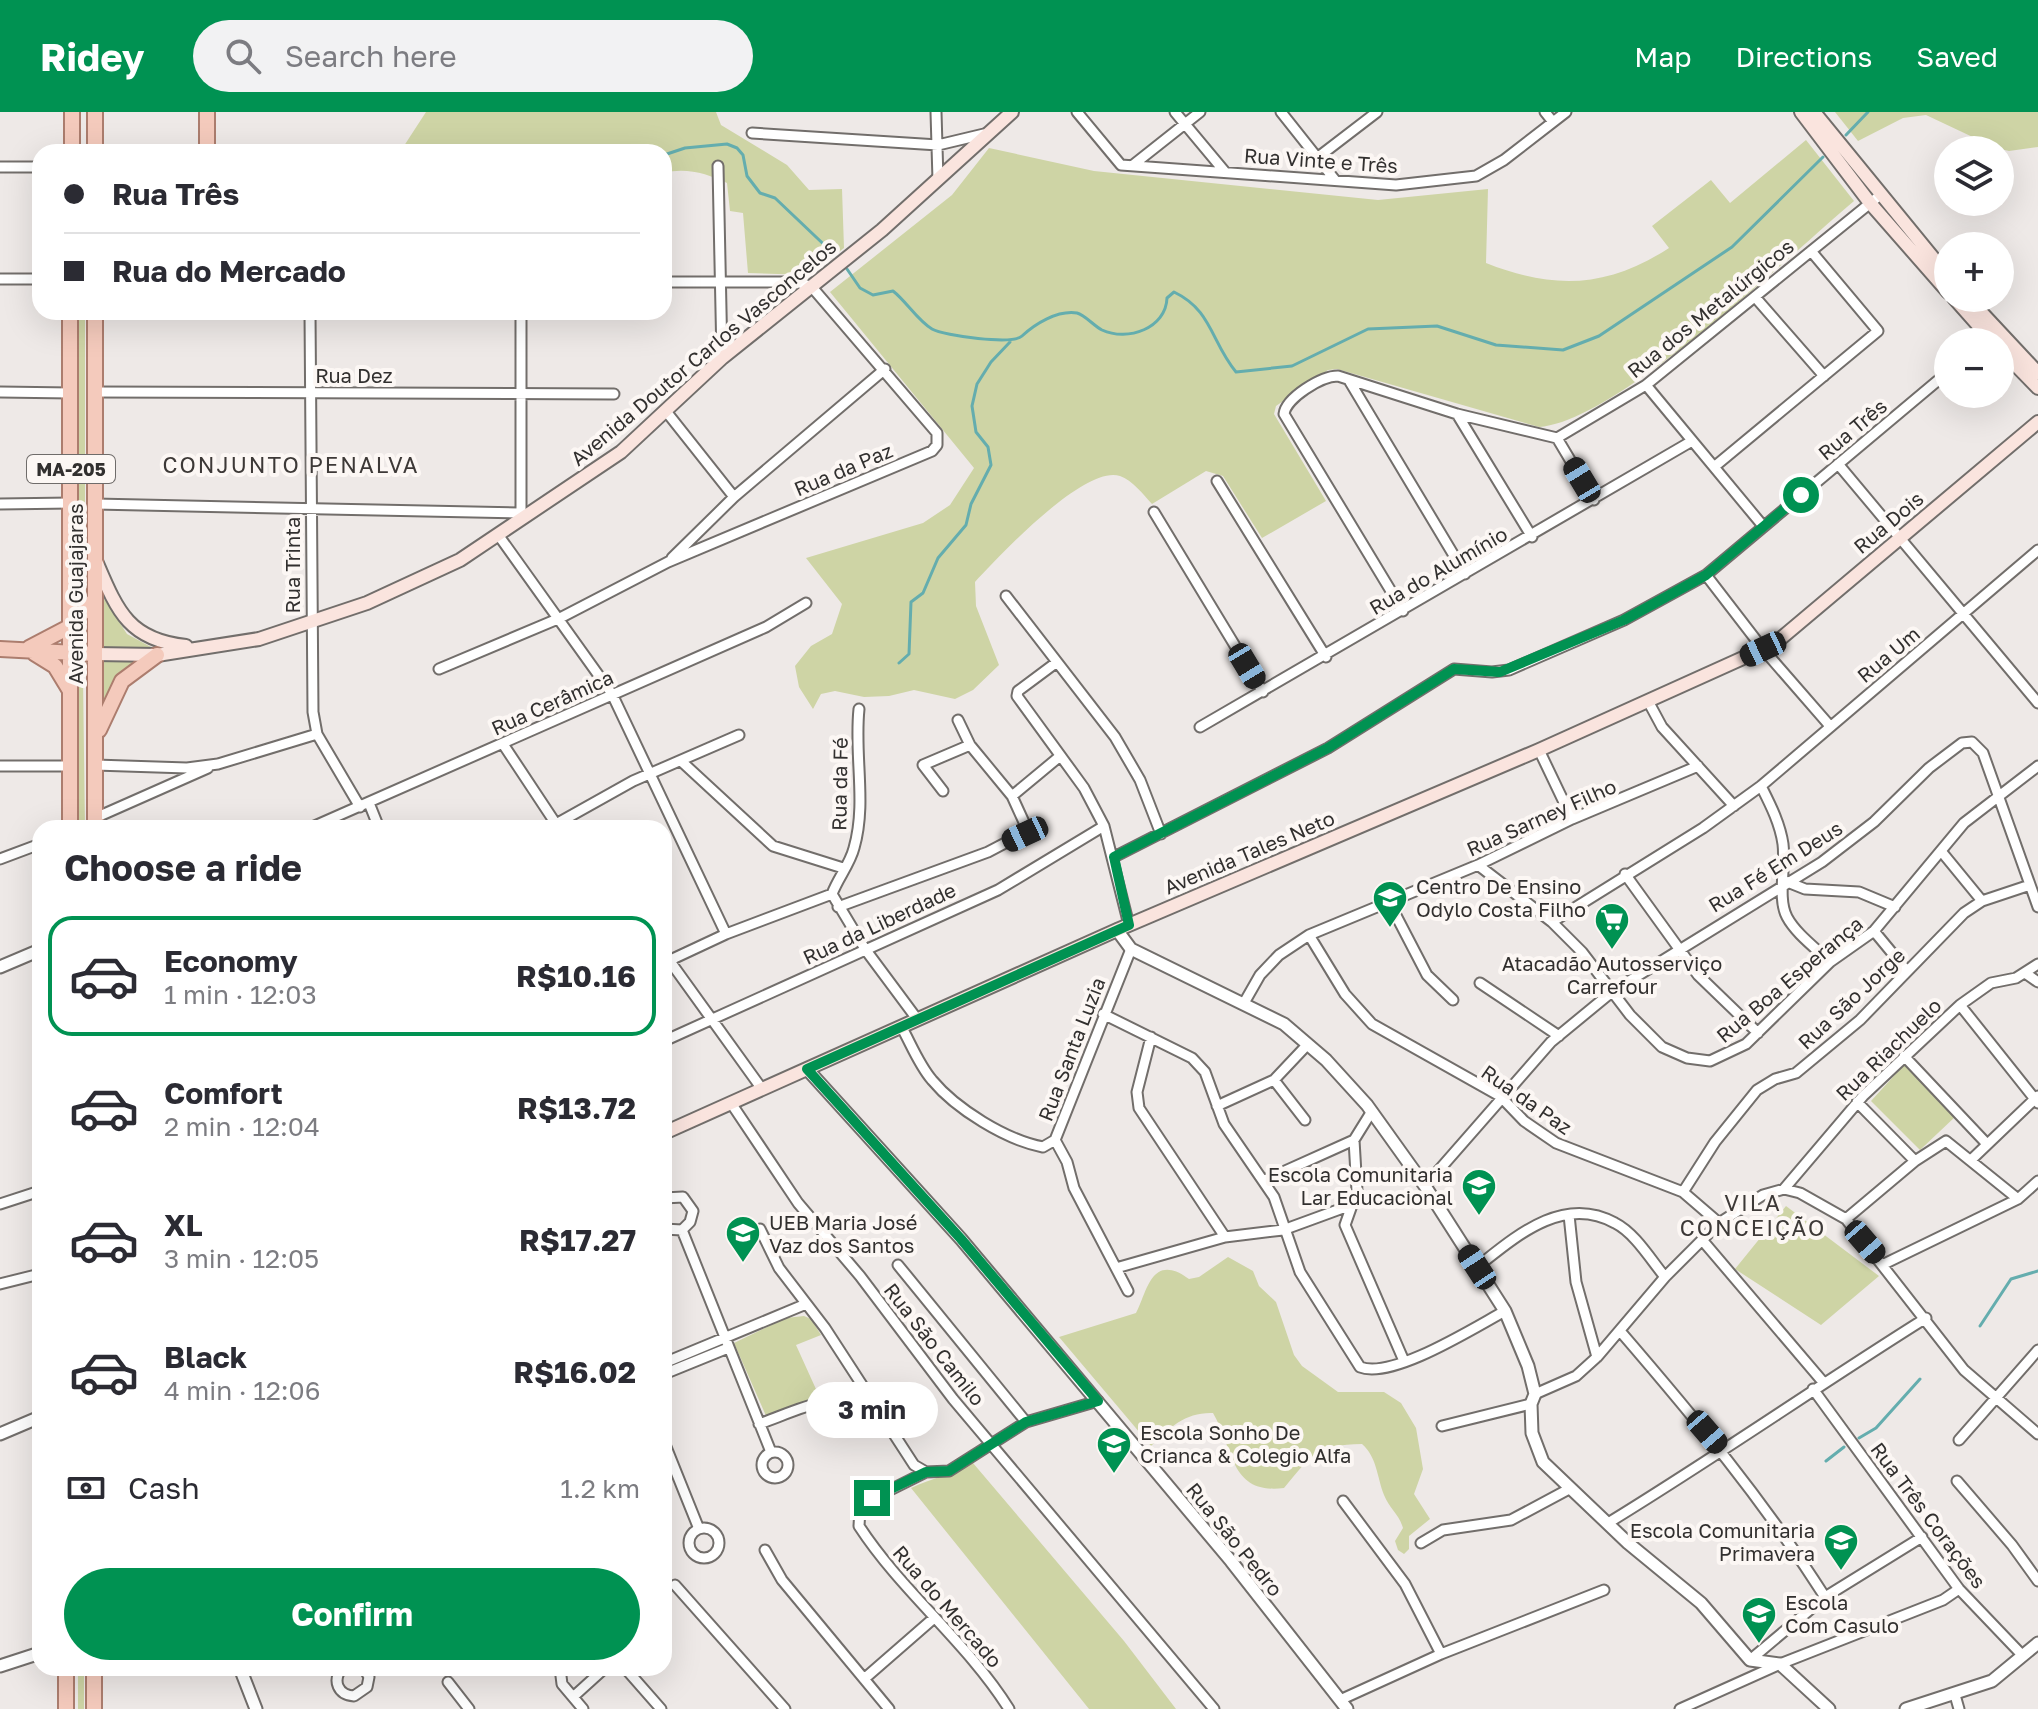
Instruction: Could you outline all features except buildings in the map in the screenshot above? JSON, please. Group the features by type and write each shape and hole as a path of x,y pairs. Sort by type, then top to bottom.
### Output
{"main road":[{"path":"72,112 72,144"},
{"path":"95,112 95,144"},
{"path":"207,112 207,144"},
{"name":"Avenida Doutor Carlos Vasconcelos","path":"95,654 157,655 213,647 310,624 415,583 499,536 521,516 621,452 722,358 938,180 984,134 1012,112"},
{"path":"1801,112 1934,274"},
{"path":"1814,112 1875,199 1934,261"},
{"path":"1967,312 1982,328"},
{"name":"Avenida Guajajaras","path":"70,320 70,820"},
{"name":"Avenida Guajajaras","path":"95,320 95,820"},
{"path":"2014,355 2038,373"},
{"path":"2014,363 2038,388"},
{"name":"Rua Dois","path":"1763,649 2038,422"},
{"name":"Avenida Doutor Carlos Vasconcelos","path":"95,558 118,608 143,635 167,644 213,647"},
{"path":"24,649 47,641 71,626 95,599"},
{"path":"0,649 95,654"},
{"path":"24,649 49,660 70,693"},
{"name":"Avenida Tales Neto","path":"672,1129 1123,927 1539,750 1763,649"},
{"path":"96,737 122,681 157,655"},
{"path":"66,1676 66,1709"},
{"path":"94,1676 94,1709"}],"street":[{"path":"936,112 938,180"},
{"path":"1077,112 1121,165 1133,165 1200,112"},
{"path":"1175,112 1225,172"},
{"path":"1281,112 1335,180"},
{"path":"1317,158 1377,112"},
{"path":"1545,112 1553,122"},
{"name":"Rua Vinte e Três","path":"1133,165 1396,185 1476,176 1504,160 1566,112"},
{"path":"752,133 938,145 984,134"},
{"path":"718,166 722,358"},
{"path":"0,167 32,167"},
{"name":"Rua dos Metalúrgicos","path":"1557,438 1646,385 1875,199"},
{"path":"1714,467 1878,331 1811,251"},
{"path":"0,279 32,279"},
{"path":"672,282 795,282 811,286"},
{"name":"Rua da Paz","path":"439,669 560,618 668,562 932,451 937,445 937,433 811,286"},
{"path":"1755,297 1824,376"},
{"name":"Rua Trinta","path":"310,320 313,712 317,734 374,820"},
{"path":"95,504 521,516 521,320"},
{"path":"668,562 734,497 885,369"},
{"path":"1403,611 1284,414 1285,406 1323,378 1338,376 1457,414 1557,438 1594,500"},
{"path":"1350,382 1465,574"},
{"name":"Rua Três","path":"1114,857 1328,748 1454,669 1509,670 1624,620 1706,575 1934,384"},
{"path":"1646,385 1763,526"},
{"path":"0,392 71,393"},
{"name":"Rua Dez","path":"95,392 614,394"},
{"path":"665,410 734,497"},
{"path":"1457,414 1532,537"},
{"name":"Rua do Alumínio","path":"1200,727 1326,657 1692,441"},
{"path":"1838,464 2038,703"},
{"path":"1217,481 1326,657"},
{"path":"0,504 71,503"},
{"path":"1154,512 1263,692"},
{"path":"499,536 612,694 706,885 726,934"},
{"name":"Rua Um","path":"1552,922 1703,828 1761,786 2036,555"},
{"path":"1706,575 1763,649 1830,726"},
{"path":"1006,596 1129,760 1161,834"},
{"name":"Rua Cerâmica","path":"329,820 766,627 806,603"},
{"path":"1057,662 1026,685 1017,696 1084,788 1104,826 1114,857 1123,927 1131,949 1284,1024 1308,1044 1372,1111 1425,1186 1505,1311 1528,1366 1536,1447 1543,1462 1569,1489 1701,1603 1750,1660 1780,1664 1829,1709"},
{"path":"1648,701 1662,727 1734,806"},
{"name":"Rua da Fé","path":"832,894 853,852 861,807 856,735 859,709"},
{"path":"838,907 988,852 1028,831 1012,796 970,745 958,720"},
{"path":"101,820 218,764 317,734"},
{"path":"566,820 650,773 739,735"},
{"name":"Rua Fé Em Deus","path":"1425,1186 1500,1096 1559,1036 1613,991 1848,843 1929,768 1962,743 1972,742 1983,753 1998,800"},
{"path":"503,744 550,820"},
{"path":"943,791 923,768 927,763 970,745"},
{"path":"1539,750 1572,819"},
{"path":"1012,796 1059,757"},
{"path":"681,761 773,846 843,868"},
{"path":"95,765 164,768 218,764"},
{"path":"0,766 70,766"},
{"name":"Rua Sarney Filho","path":"1244,1003 1260,975 1279,955 1309,935 1478,865 1572,819 1698,766"},
{"name":"Rua Boa Esperança","path":"1478,865 1552,922 1630,1015 1662,1047 1687,1058 1710,1061 1723,1058 1758,1033 1830,962 1874,931 1964,823 1998,800 2038,766"},
{"path":"1761,786 1780,830 1785,881 1782,898 1788,920 1830,962"},
{"path":"1998,800 2038,907"},
{"name":"Rua da Liberdade","path":"672,1038 998,890 1104,826"},
{"path":"0,859 32,847"},
{"path":"1941,851 1982,901"},
{"path":"1625,874 1698,975 1758,1033"},
{"path":"1785,881 1805,889 1866,893 1878,902 1895,907"},
{"name":"Rua São Jorge","path":"1683,1192 1715,1142 1757,1090 1803,1068 1860,1020 1964,913 1982,901 2030,885"},
{"path":"672,956 832,894 865,949 917,1019"},
{"path":"1389,902 1427,975 1453,1000"},
{"path":"1874,931 1907,971"},
{"name":"Rua da Paz","path":"1309,935 1345,994 1372,1024 1500,1096 1524,1121 1556,1143 1683,1192 1719,1223"},
{"name":"Rua Santa Luzia","path":"1128,1291 1074,1188 1067,1162 1055,1140 1131,949"},
{"path":"0,967 32,953"},
{"name":"Rua Riachuelo","path":"1784,1189 1857,1102 1960,1005 1991,983 2025,973 2038,964"},
{"path":"672,967 762,1089"},
{"path":"2025,973 2038,982"},
{"path":"1480,983 1559,1036"},
{"path":"1960,1005 2037,1099 1971,1160"},
{"path":"1103,1014 1200,1064 1234,1139 1265,1180 1280,1211 1283,1230 1300,1272 1360,1367 1373,1370 1404,1361 1505,1311"},
{"path":"901,1026 923,1068 943,1092 1015,1137 1043,1147 1055,1140"},
{"path":"1151,1037 1137,1092 1139,1108 1225,1237"},
{"path":"1217,1106 1274,1080 1308,1044"},
{"path":"1904,1056 1987,1144"},
{"name":"Rua São Pedro","path":"807,1069 961,1239 1098,1401 1231,1561 1344,1704"},
{"path":"1274,1080 1305,1120"},
{"path":"1857,1102 1915,1161"},
{"name":"Rua São Camilo","path":"731,1103 798,1203 860,1276 953,1399 1214,1709"},
{"path":"1265,1180 1354,1140 1372,1111"},
{"path":"1354,1140 1357,1183 1354,1204 1345,1225 1404,1361"},
{"path":"1846,1219 1915,1161 1946,1141 2028,1195"},
{"path":"1884,1264 2028,1195 2038,1181"},
{"path":"1442,1426 1533,1399 1576,1376 1597,1357 1665,1277 1719,1223 1763,1195 1784,1189 1800,1193 1846,1219 1964,1370 2038,1434"},
{"path":"0,1204 32,1194"},
{"path":"672,1195 678,1195 691,1205 692,1217 682,1230"},
{"path":"1116,1268 1225,1237 1283,1230 1354,1204"},
{"path":"1477,1267 1531,1226 1569,1215 1602,1218 1617,1223 1665,1277"},
{"path":"1569,1215 1576,1282 1597,1357"},
{"path":"672,1229 682,1230"},
{"path":"760,1229 779,1268 871,1403 914,1465 926,1472 949,1471 1026,1422 1098,1401"},
{"path":"682,1230 771,1452"},
{"path":"1703,1241 1823,1382"},
{"path":"898,1265 1026,1422"},
{"path":"0,1284 32,1276"},
{"path":"672,1370 806,1304"},
{"path":"1608,1523 1725,1452 1823,1382 1926,1318"},
{"path":"1620,1331 1725,1452 1772,1515 1825,1597"},
{"path":"672,1360 726,1343"},
{"path":"1959,1440 1993,1397 2038,1350"},
{"path":"759,1424 841,1397 860,1384"},
{"name":"Rua Três Corações","path":"1813,1389 1959,1589 2023,1656"},
{"path":"841,1397 871,1403"},
{"path":"0,1434 32,1420"},
{"path":"672,1462 699,1529"},
{"name":"Rua do Mercado","path":"926,1472 872,1498 860,1509 858,1519 869,1541 980,1668 1009,1709"},
{"path":"1957,1481 2012,1545 2038,1581"},
{"path":"1421,1543 1443,1530 1511,1520 1569,1489"},
{"path":"1343,1501 1405,1584 1441,1654"},
{"path":"1750,1660 1825,1597 1922,1537"},
{"path":"765,1550 782,1580 889,1709"},
{"path":"675,1585 785,1709"},
{"path":"1680,1709 1780,1664 1943,1600 1959,1589"},
{"path":"1344,1704 1441,1654 1604,1590"},
{"path":"864,1679 934,1618"},
{"path":"1906,1709 1992,1681 2038,1643"},
{"path":"0,1666 32,1656"},
{"path":"243,1676 256,1709"},
{"path":"337,1676 337,1685 344,1694 354,1696 364,1691 369,1682 367,1676"},
{"path":"560,1676 583,1709"},
{"path":"573,1697 596,1676"},
{"path":"632,1676 661,1709"},
{"path":"448,1682 469,1709"},
{"path":"1955,1695 1959,1709"}],"green space":[{"path":"426,112 716,112 721,125 787,165 809,190 842,189 844,248 809,275 748,273 743,213 730,211 727,183 697,172 672,172 672,144 405,144"},
{"path":"1835,112 2038,112 2038,147 2014,150 2014,136 1971,136 1926,115 1903,118 1858,141"},
{"path":"1806,140 1854,201 1701,333 1612,397 1572,418 1539,427 1337,369 1328,370 1276,406 1274,414 1326,501 1262,538 1223,476 1206,471 1152,504 1124,478 1105,476 1065,497 975,582 976,606 999,665 973,690 955,699 914,690 889,696 864,697 835,691 821,694 813,709 799,687 795,666 811,646 832,634 842,604 806,558 923,523 950,505 974,468 830,292 952,195 989,148 1094,171 1378,200 1488,189 1486,263 1535,278 1580,281 1624,271 1669,248 1652,226 1711,180 1730,203"},
{"path":"79,320 85,320 85,588 79,602"},
{"path":"103,597 127,634 151,647 101,650"},
{"path":"138,659 118,677 102,703 101,661"},
{"path":"78,677 83,677 85,820 79,820"},
{"path":"1903,1066 1909,1066 1956,1116 1920,1150 1871,1101"},
{"path":"1786,1206 1879,1276 1821,1325 1735,1269"},
{"path":"1228,1257 1253,1271 1259,1286 1276,1302 1294,1355 1302,1366 1338,1392 1384,1392 1401,1403 1416,1428 1423,1469 1414,1494 1430,1519 1409,1536 1409,1549 1404,1554 1398,1550 1395,1541 1403,1528 1386,1500 1374,1461 1362,1444 1325,1449 1309,1459 1284,1488 1253,1484 1236,1467 1213,1413 1187,1418 1151,1446 1059,1337 1136,1313 1152,1278 1158,1272 1176,1272 1189,1279 1199,1277"},
{"path":"804,1316 811,1319 821,1335 796,1345 820,1398 767,1418 734,1343 786,1318"},
{"path":"973,1463 1124,1641 1176,1709 1089,1709 911,1488"},
{"path":"78,1676 84,1676 84,1709 78,1709"}],"waterway":[{"path":"1846,135 1868,112"},
{"path":"672,152 727,144 737,148 743,155 747,176 760,193 775,198 835,255"},
{"path":"847,269 860,288 873,295 893,291 932,329 993,340 1016,339 1047,319 1069,313 1080,314 1112,333 1134,333 1144,330 1160,317 1167,298 1174,292 1187,299 1204,317 1236,372 1292,366 1368,329 1437,326 1496,345 1563,350 1599,336 1732,247 1823,157"},
{"path":"899,663 909,654 911,602 923,593 938,558 966,525 971,504 991,465 988,447 976,432 972,406 977,384 991,362 1010,342"},
{"path":"1980,1326 2011,1279 2038,1271"},
{"path":"1859,1438 1876,1428 1920,1379"},
{"path":"1826,1461 1844,1447"}],"place":[{"name":"Centro De Ensino Odylo Costa Filho","path":"1390,929"},
{"name":"Atacadão Autosserviço Carrefour","path":"1612,951"},
{"name":"Escola Comunitaria Lar Educacional","path":"1479,1217"},
{"name":"UEB Maria José Vaz dos Santos","path":"743,1264"},
{"name":"Escola Sonho De Crianca & Colegio Alfa","path":"1114,1475"},
{"name":"Escola Comunitaria Primavera","path":"1841,1572"},
{"name":"Escola Com Casulo","path":"1759,1645"}],"district":[{"name":"CONJUNTO PENALVA","path":"291,464"},
{"name":"VILA CONCEIÇÃO","path":"1753,1214"}],"route":[{"path":"872,1498 926,1472 949,1471 1026,1422 1098,1401 961,1239 807,1069 1129,925 1114,857 1328,748 1454,669 1500,672 1624,620 1706,575 1801,495"}]}
